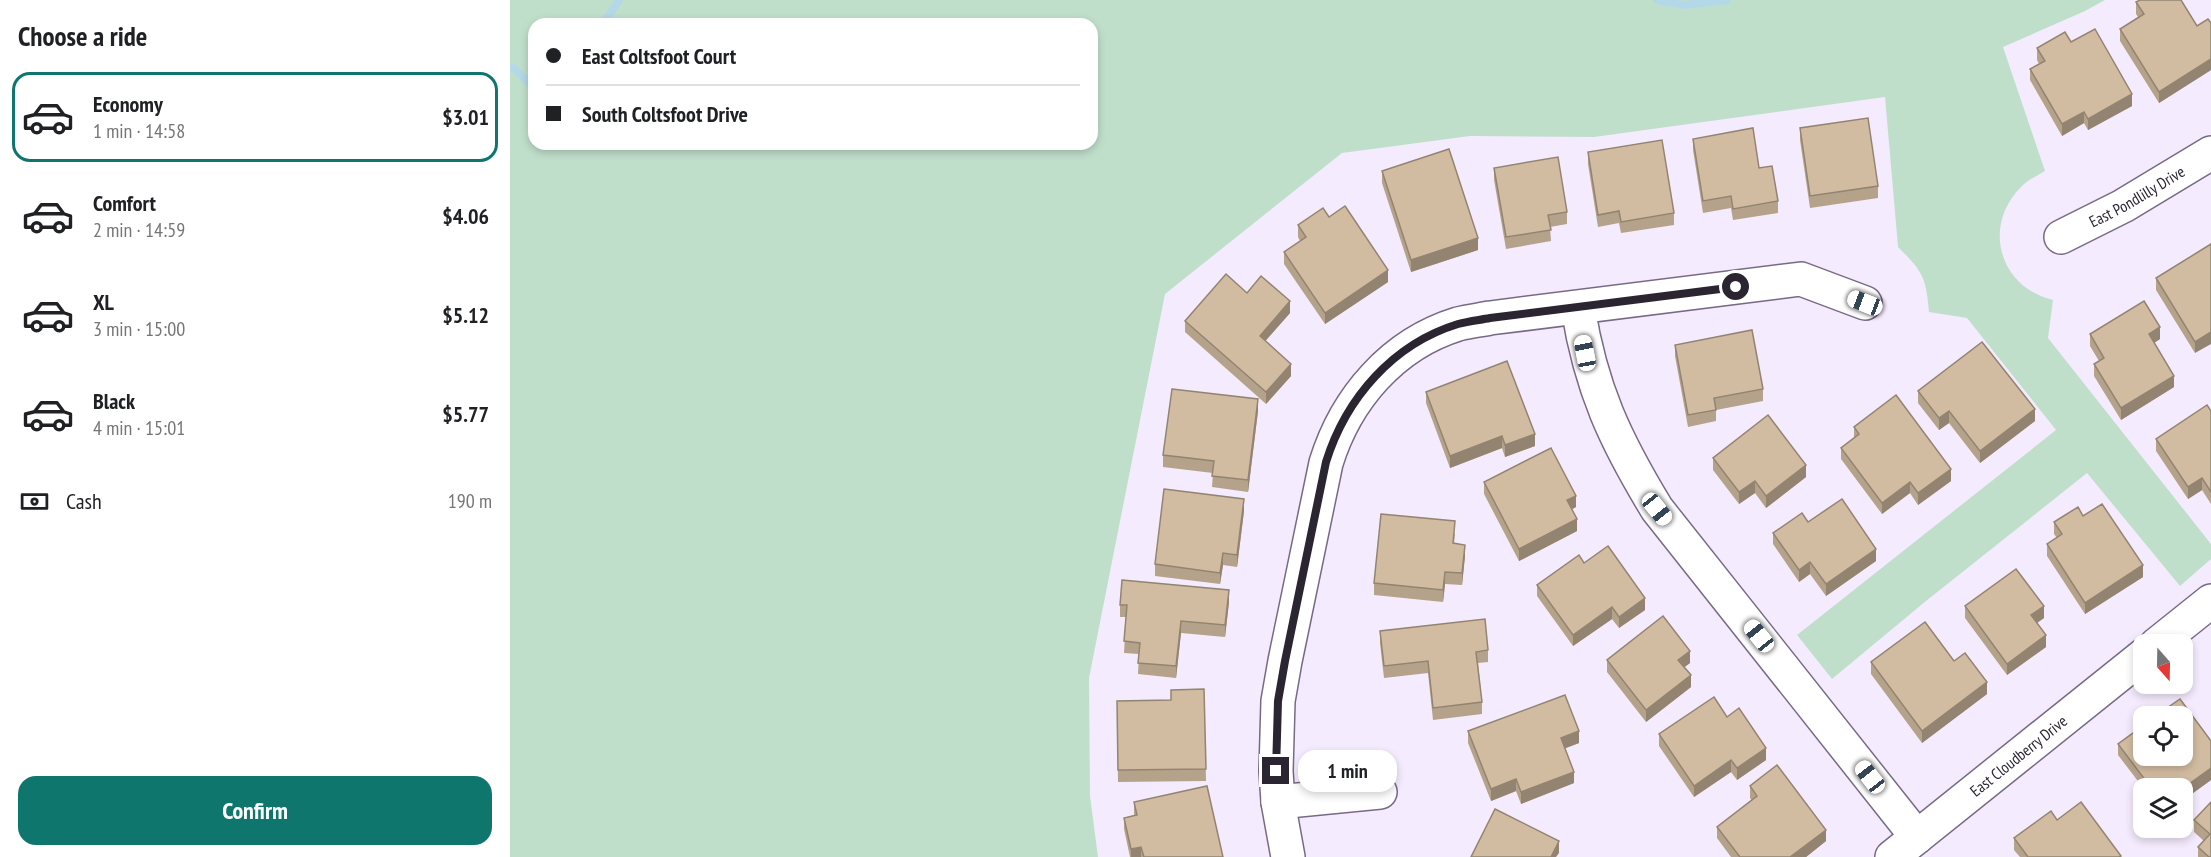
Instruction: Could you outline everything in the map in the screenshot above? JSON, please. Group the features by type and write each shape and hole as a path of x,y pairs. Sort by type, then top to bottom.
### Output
{"street":[{"name":"East Pondlilly Drive","path":"2061,237 2123,206 2211,153"},
{"path":"1288,857 1278,802 1276,734 1278,701 1285,661 1326,462 1349,410 1378,373 1412,346 1433,334 1458,324 1490,318 1801,279 1865,303"},
{"path":"1578,308 1585,353 1606,415 1624,454 1657,509 1917,837"},
{"path":"2174,634 2207,614"},
{"name":"East Cloudberry Drive","path":"1892,857 2133,664"},
{"path":"1278,802 1380,792"}],"green space":[{"path":"510,0 2105,0 2003,47 2045,171 2023,185 2009,203 2002,219 2000,236 2002,253 2009,269 2020,282 2035,293 2053,300 2048,338 2211,544 2211,559 2180,586 2087,473 1832,679 1797,635 2056,430 1967,318 1929,312 1922,276 1898,247 1885,97 1594,137 1470,136 1342,153 1165,294 1089,678 1090,796 1098,857 510,857"}],"building":[{"path":"2140,0 2181,0 2197,26 2208,19 2211,23 2211,59 2159,92 2120,29 2144,14 2136,2"},
{"path":"2095,29 2132,94 2088,119 2084,112 2062,124 2030,69 2045,61 2037,48 2065,32 2071,42"},
{"path":"1868,118 1878,186 1810,196 1800,128"},
{"path":"1753,128 1759,168 1772,166 1778,201 1733,209 1731,196 1703,201 1693,139"},
{"path":"1662,140 1674,213 1621,222 1619,211 1598,215 1588,152"},
{"path":"1449,149 1478,238 1411,260 1382,171"},
{"path":"1558,157 1567,212 1548,215 1551,230 1506,237 1494,168"},
{"path":"1345,206 1388,270 1325,313 1284,252 1306,237 1298,225 1323,208 1329,217"},
{"path":"2211,244 2211,332 2195,342 2156,278"},
{"path":"1226,274 1247,293 1261,276 1290,301 1260,336 1291,364 1266,392 1185,321"},
{"path":"2144,301 2160,327 2149,334 2174,376 2121,408 2094,364 2104,358 2090,334"},
{"path":"1752,330 1763,389 1714,398 1716,410 1688,415 1675,345"},
{"path":"1982,342 2035,409 1980,451 1949,411 1939,418 1918,391"},
{"path":"1507,361 1535,434 1505,445 1502,436 1450,456 1426,392"},
{"path":"1172,389 1258,399 1248,480 1212,476 1214,461 1163,455"},
{"path":"1896,395 1951,469 1918,493 1910,482 1882,503 1841,448 1859,434 1854,427"},
{"path":"2207,405 2211,411 2211,492 2202,478 2188,487 2156,439"},
{"path":"1768,415 1806,465 1766,496 1755,481 1739,492 1713,458"},
{"path":"1551,448 1576,496 1567,500 1577,519 1519,549 1484,482"},
{"path":"1164,489 1244,499 1237,555 1223,553 1220,573 1155,564"},
{"path":"1842,499 1876,549 1826,584 1810,562 1799,570 1773,533 1802,513 1808,522"},
{"path":"2102,504 2143,565 2085,603 2047,544 2062,534 2054,522 2078,507 2083,516"},
{"path":"1381,514 1455,521 1453,543 1465,545 1462,573 1445,572 1443,590 1374,583"},
{"path":"1608,546 1645,598 1619,617 1612,607 1573,635 1537,585 1579,555 1584,563"},
{"path":"2016,569 2044,606 2031,615 2046,635 2007,664 1965,606"},
{"path":"1122,580 1229,590 1225,625 1181,621 1176,666 1138,663 1140,643 1124,641 1127,605 1120,605"},
{"path":"1663,616 1690,651 1678,660 1691,675 1646,710 1607,660"},
{"path":"1485,619 1488,650 1476,652 1482,702 1433,708 1428,661 1384,666 1380,631"},
{"path":"1925,622 1954,661 1965,653 1987,682 1922,731 1871,662"},
{"path":"1204,689 1206,769 1118,770 1117,701 1171,700 1171,690"},
{"path":"1565,695 1579,731 1561,738 1574,772 1521,792 1516,779 1491,789 1468,731"},
{"path":"1714,697 1727,717 1739,708 1766,748 1737,768 1731,760 1694,786 1659,734"},
{"path":"2180,699 2185,706 2170,706"},
{"path":"2193,717 2211,741 2211,768 2193,781 2193,778 2144,778 2135,766 2193,766"},
{"path":"2133,733 2133,764 2118,744"},
{"path":"1777,765 1826,830 1790,857 1740,857 1717,827 1757,796 1750,786"},
{"path":"1207,786 1223,857 1144,857 1141,847 1131,849 1124,818 1137,815 1134,802"},
{"path":"2081,802 2121,856 2028,857 2014,838 2051,811 2057,820"},
{"path":"2211,802 2211,857 2209,857 2198,847 2210,834 2194,820"},
{"path":"1495,809 1559,841 1551,857 1471,857"}],"waterway":[{"path":"607,18 619,0"},
{"path":"1657,0 1685,5 1727,0"},
{"path":"510,67 528,82"}],"route":[{"path":"1276,771 1278,701 1326,462 1349,410 1361,391 1378,373 1412,346 1458,324 1736,287"}]}
